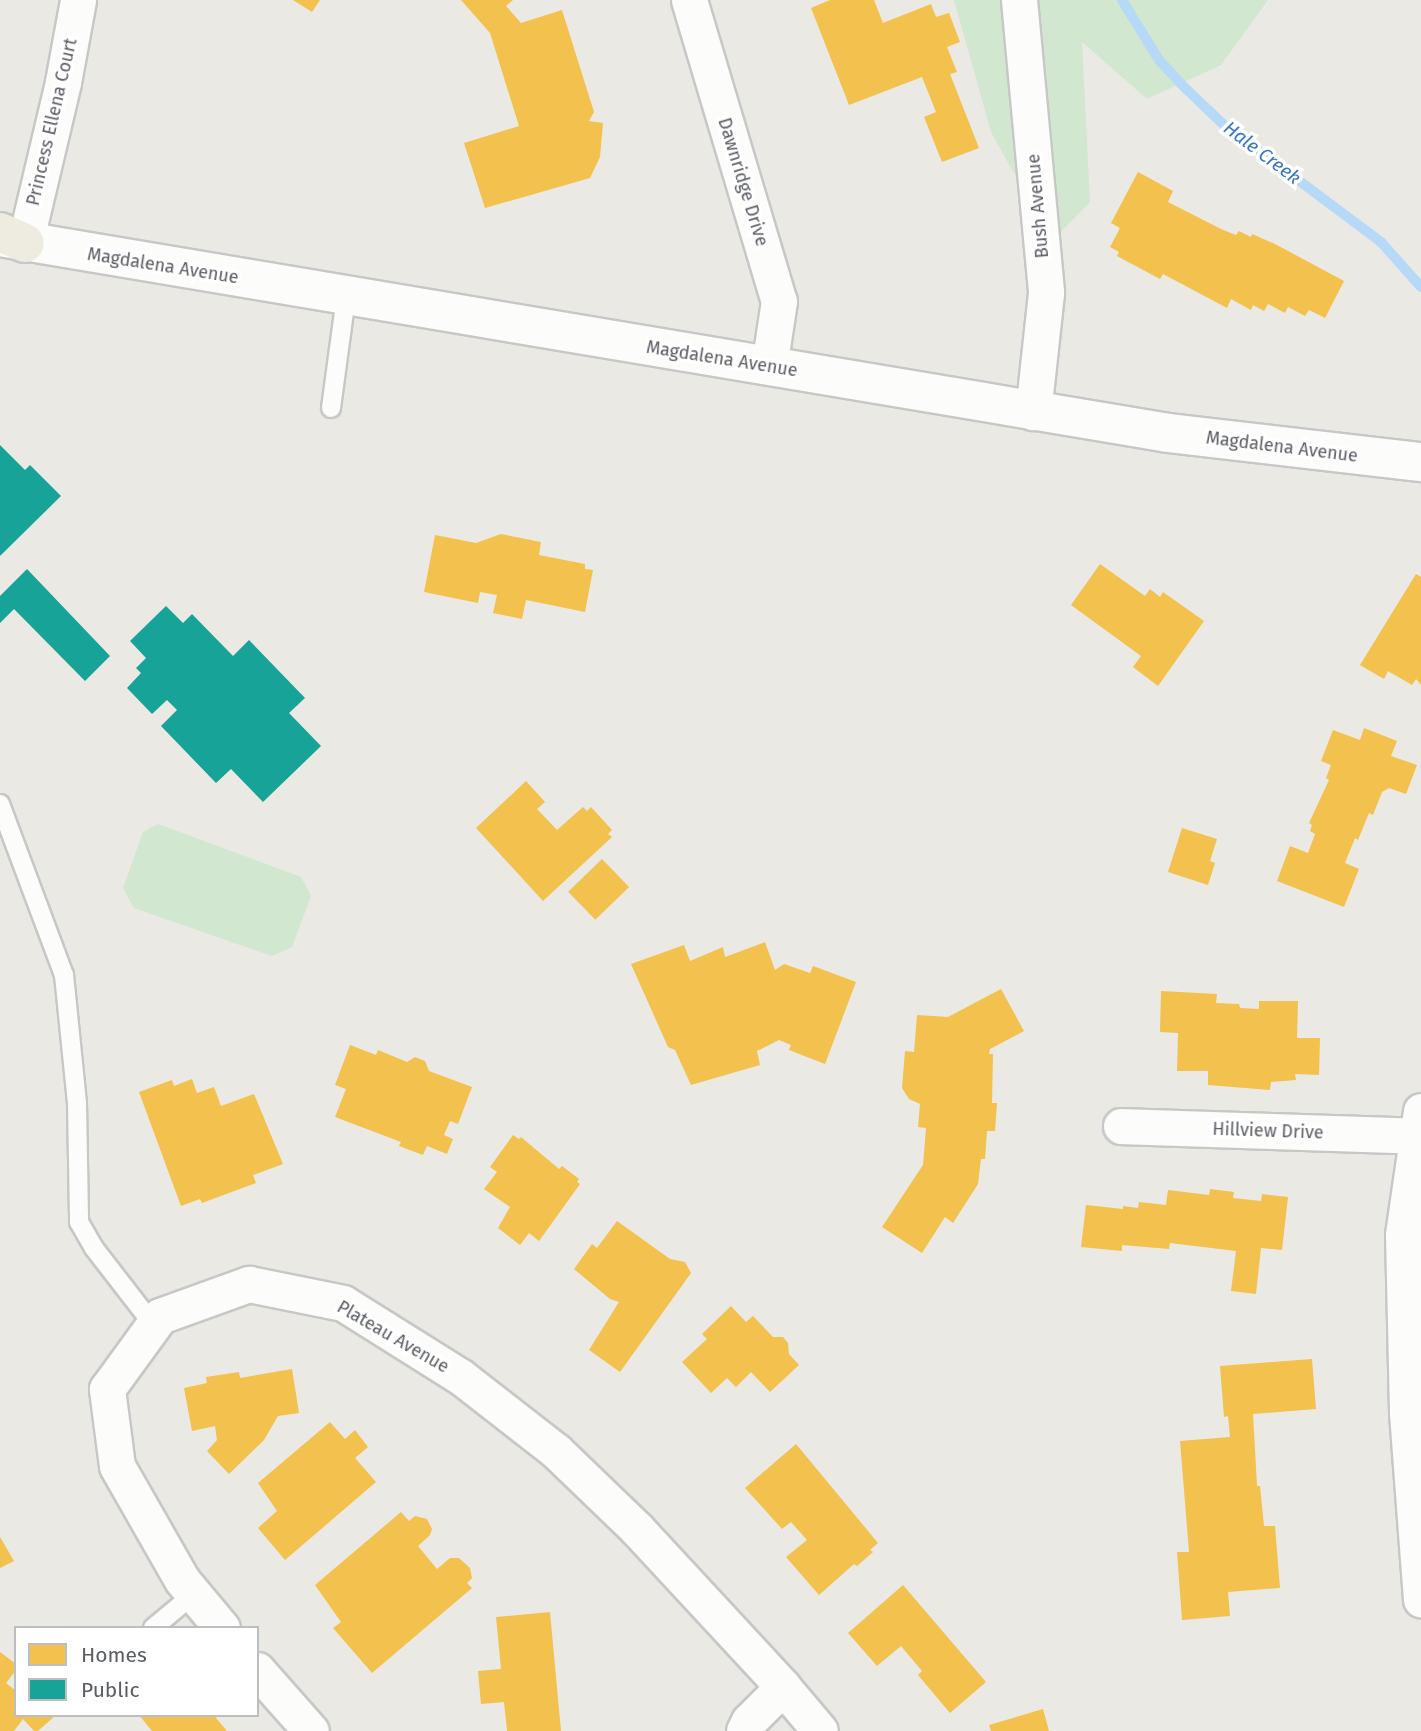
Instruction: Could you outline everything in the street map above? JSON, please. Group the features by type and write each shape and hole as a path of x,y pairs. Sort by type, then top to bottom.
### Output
{"main road":[{"name":"Magdalena Avenue","path":"6,240 1033,412 1275,448 1421,462"}],"street":[{"name":"Princess Ellena Court","path":"6,240 63,82 78,0"},
{"name":"Dawnridge Drive","path":"689,0 779,301 769,366"},
{"name":"Bush Avenue","path":"1019,0 1046,293 1033,412"},
{"name":"Hillview Drive","path":"1121,1126 1418,1123 1403,1235 1407,1413 1421,1599"},
{"name":"Plateau Avenue","path":"220,1626 182,1580 117,1466 107,1390 160,1316 249,1284 343,1303 461,1377 556,1451 663,1556 820,1731"},
{"path":"259,1672 311,1731"},
{"path":"744,1731 749,1721 783,1687"}],"lane":[{"path":"331,408 346,297"},
{"path":"0,804 64,975 77,1103 79,1222 94,1248 155,1326"},
{"path":"155,1626 194,1594"}],"green space":[{"path":"954,0 1268,0 1221,65 1147,99 1082,42 1090,202 1052,241 991,132"},
{"path":"158,824 301,877 311,896 292,947 272,956 134,908 123,888 143,832"}],"building: Homes":[{"path":"293,0 320,0 312,12"},
{"path":"461,0 513,0 506,6 521,23 562,10 594,112 589,121 603,123 600,157 590,178 485,208 464,143 519,126 490,33"},
{"path":"830,0 874,0 883,23 931,4 936,17 949,13 960,42 947,47 957,72 950,74 979,148 942,162 924,117 936,112 922,77 849,105 811,8"},
{"path":"1138,172 1173,191 1168,202 1236,235 1239,231 1251,237 1252,234 1275,244 1344,281 1325,318 1309,310 1305,316 1288,307 1285,313 1268,304 1264,311 1253,305 1251,310 1231,299 1227,308 1163,274 1160,279 1117,256 1119,252 1110,247 1120,228 1111,223"},
{"path":"501,534 541,542 539,555 585,564 585,569 593,570 585,612 526,600 522,619 493,613 497,595 480,592 478,603 424,592 435,535 476,543"},
{"path":"1100,564 1145,596 1150,589 1160,597 1163,592 1204,621 1158,686 1133,667 1141,656 1071,605"},
{"path":"1416,574 1421,577 1421,685 1416,679 1412,685 1388,671 1384,679 1360,665"},
{"path":"1364,728 1397,741 1391,756 1417,765 1406,794 1389,788 1382,792 1373,815 1369,813 1358,840 1355,838 1345,863 1359,869 1344,907 1277,881 1290,846 1308,853 1315,834 1310,831 1312,825 1309,823 1329,780 1326,778 1331,765 1321,761 1333,730 1360,740"},
{"path":"526,781 545,802 537,809 557,830 583,807 587,811 591,807 612,830 608,834 612,837 543,901 476,828"},
{"path":"1182,828 1217,839 1210,861 1215,863 1208,885 1168,872"},
{"path":"602,859 629,887 595,920 568,892"},
{"path":"765,942 775,970 784,964 810,973 813,966 856,982 825,1064 789,1050 791,1045 779,1040 757,1051 760,1065 691,1085 675,1050 668,1047 631,964 684,945 690,961 723,947 725,957"},
{"path":"1001,989 1024,1031 990,1049 989,1054 993,1054 992,1103 997,1103 995,1131 987,1131 985,1159 981,1159 978,1184 953,1223 945,1217 922,1253 882,1227 923,1165 926,1128 918,1127 920,1104 909,1099 902,1088 905,1051 914,1052 917,1015 948,1017"},
{"path":"1161,991 1217,994 1216,1003 1239,1004 1240,1008 1259,1009 1259,1001 1298,1001 1297,1038 1320,1038 1319,1075 1295,1074 1296,1080 1271,1082 1270,1090 1208,1085 1208,1071 1177,1071 1178,1033 1160,1032"},
{"path":"350,1045 376,1055 378,1050 407,1062 415,1057 425,1061 429,1071 472,1087 458,1124 450,1121 444,1135 453,1139 447,1154 427,1146 423,1155 399,1146 401,1142 335,1117 346,1089 335,1085"},
{"path":"192,1079 197,1093 214,1087 221,1106 254,1094 283,1164 253,1175 256,1183 202,1203 200,1199 181,1206 139,1092 172,1080 174,1086"},
{"path":"513,1135 519,1139 521,1137 559,1169 562,1166 579,1179 577,1182 580,1184 539,1241 529,1233 520,1245 498,1228 510,1207 484,1189 497,1172 490,1167"},
{"path":"1210,1189 1234,1192 1233,1198 1261,1201 1262,1194 1288,1197 1282,1250 1261,1248 1256,1294 1231,1291 1236,1251 1170,1243 1169,1249 1122,1245 1122,1251 1081,1247 1086,1205 1123,1209 1123,1206 1138,1208 1139,1202 1166,1205 1168,1190 1209,1195"},
{"path":"617,1221 670,1259 685,1262 691,1273 620,1372 589,1350 619,1302 610,1299 574,1269 592,1244 597,1248"},
{"path":"731,1306 746,1322 753,1316 773,1337 783,1337 788,1343 789,1354 799,1365 770,1392 751,1372 736,1387 727,1378 711,1393 682,1362 707,1339 702,1334"},
{"path":"1312,1359 1316,1409 1253,1414 1257,1486 1260,1486 1264,1526 1275,1526 1280,1588 1228,1592 1230,1616 1182,1620 1177,1552 1189,1552 1180,1441 1230,1437 1228,1416 1224,1417 1220,1366"},
{"path":"292,1369 299,1413 278,1416 264,1440 229,1474 207,1451 217,1440 215,1426 192,1431 184,1388 207,1383 206,1377 239,1372 240,1378"},
{"path":"330,1422 345,1439 355,1430 368,1447 355,1458 376,1482 285,1560 258,1528 277,1511 258,1483"},
{"path":"796,1444 878,1543 870,1550 873,1552 857,1566 854,1564 819,1595 786,1557 807,1540 791,1522 782,1529 745,1488"},
{"path":"401,1512 409,1521 415,1516 427,1519 432,1529 430,1535 418,1546 437,1569 450,1558 459,1558 470,1568 472,1578 467,1583 472,1588 372,1673 333,1628 341,1622 315,1585"},
{"path":"0,1537 14,1561 0,1568"},
{"path":"903,1585 986,1682 950,1713 918,1675 922,1671 901,1646 877,1666 848,1633"},
{"path":"550,1612 561,1731 507,1731 504,1702 481,1704 478,1671 501,1669 496,1617"},
{"path":"0,1652 14,1662 14,1673 6,1683 14,1689 14,1717 54,1717 38,1731 34,1731 23,1719 14,1731 0,1731"},
{"path":"1043,1709 1049,1731 991,1731 989,1725"},
{"path":"141,1717 217,1717 227,1731 152,1731"}],"building: Public":[{"path":"0,445 25,470 30,465 61,496 0,556"},
{"path":"27,569 110,656 85,681 14,609 0,623 0,596"},
{"path":"166,606 183,623 192,614 233,656 249,640 305,698 289,713 321,746 263,802 231,769 216,783 161,726 177,710 167,700 152,714 127,688 141,673 136,668 146,658 130,641"}],"waterway":[{"name":"Hale Creek","path":"1122,0 1159,60 1181,84 1222,123 1381,242 1421,287"}]}
